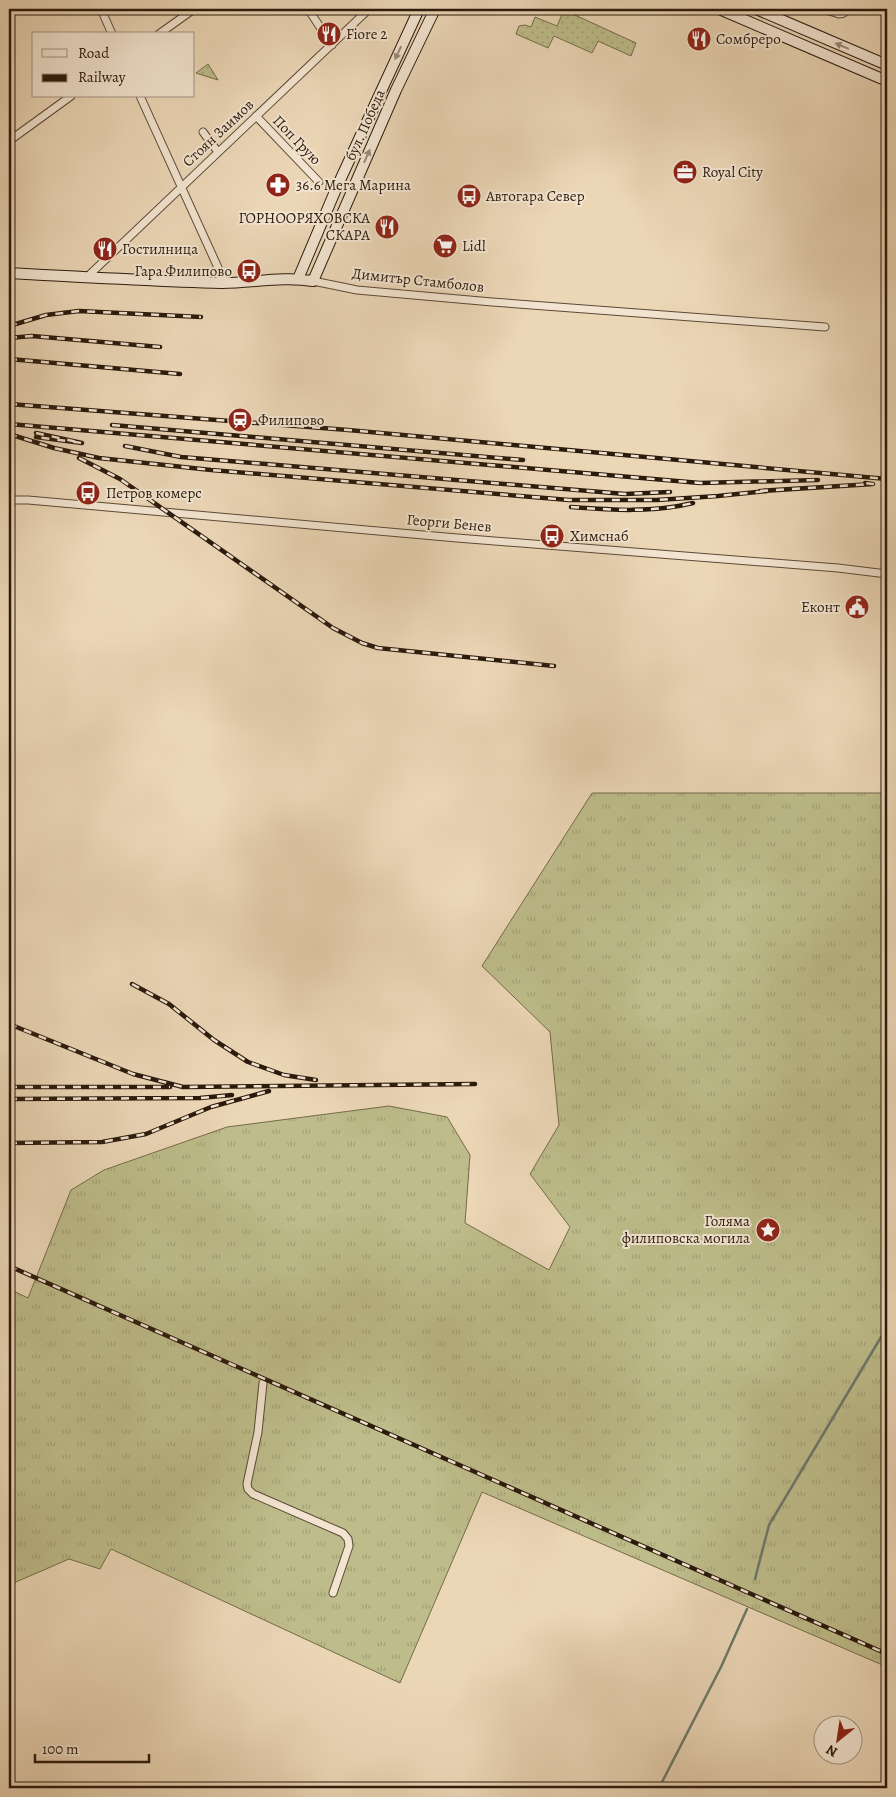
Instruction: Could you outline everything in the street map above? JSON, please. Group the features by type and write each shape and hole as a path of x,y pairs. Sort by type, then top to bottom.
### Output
{"main road":[{"name":"бул. Победа","path":"298,278 419,9"},
{"name":"бул. Победа","path":"313,281 396,90 435,9"},
{"path":"719,9 887,81"},
{"path":"756,9 887,65"},
{"name":"Димитър Стамболов","path":"9,272 128,281 250,283 298,278 313,281"}],"street":[{"path":"101,9 111,32"},
{"path":"162,32 194,9"},
{"path":"308,9 332,45"},
{"name":"Стоян Заимов","path":"86,278 370,9"},
{"path":"822,9 839,14 844,13 845,9"},
{"path":"10,138 68,98"},
{"path":"141,98 225,283"},
{"name":"Поп Грую","path":"256,116 319,182"},
{"path":"203,132 218,152"},
{"name":"Димитър Стамболов","path":"313,281 357,290 826,327"},
{"name":"Георги Бенев","path":"9,500 28,500 438,536 838,568 887,574"},
{"path":"264,1383 258,1432 247,1484 248,1489 253,1494 343,1534 348,1539 349,1546 333,1593"}],"green space":[{"path":"564,10 636,43 631,56 598,41 592,53 554,36 548,48 516,34 519,26 531,27 535,17 557,26"},
{"path":"208,64 218,80 196,73"},
{"path":"592,793 887,793 887,1667 482,1492 400,1683 111,1549 100,1569 69,1559 9,1585 9,1289 28,1298 71,1190 104,1170 227,1127 389,1106 447,1117 470,1155 465,1223 549,1270 570,1227 530,1174 559,1125 550,1032 482,966"}],"waterway":[{"path":"755,1579 769,1525 887,1327"},
{"path":"659,1788 721,1667 747,1609"}],"railway":[{"path":"9,326 46,315 79,311 201,317"},
{"path":"9,338 32,336 160,347"},
{"path":"9,359 180,374"},
{"path":"9,404 348,430 887,479"},
{"path":"9,424 700,483 818,480"},
{"path":"112,425 523,460"},
{"path":"36,433 82,443 36,437"},
{"path":"9,434 54,448 99,458 211,470 569,500 657,500 767,491"},
{"path":"125,446 181,457 625,494 670,492"},
{"path":"79,458 120,479 333,628 362,643 378,648 554,666"},
{"path":"760,491 873,484 865,483"},
{"path":"571,507 617,510 662,508 693,503"},
{"path":"132,984 169,1004 214,1040 248,1062 284,1075 316,1080"},
{"path":"9,1024 133,1074 183,1087 475,1084"},
{"path":"9,1087 170,1087"},
{"path":"9,1143 102,1142 146,1134 211,1107 269,1091"},
{"path":"9,1099 200,1098 232,1095"},
{"path":"9,1266 887,1654"}],"place":[{"name":"Fiore 2","path":"329,34"},
{"name":"Сомбреро","path":"699,39"},
{"name":"Royal City","path":"685,172"},
{"name":"36.6 Мега Марина","path":"278,185"},
{"name":"Автогара Север","path":"469,196"},
{"name":"ГОРНООРЯХОВСКА СКАРА","path":"387,227"},
{"name":"Lidl","path":"445,246"},
{"name":"Гостилница","path":"105,249"},
{"name":"Гара Филипово","path":"249,271"},
{"name":"Филипово","path":"240,420"},
{"name":"Петров комерс","path":"88,493"},
{"name":"Химснаб","path":"552,536"},
{"name":"Еконт","path":"857,607"},
{"name":"Голяма филиповска могила","path":"768,1230"}]}
